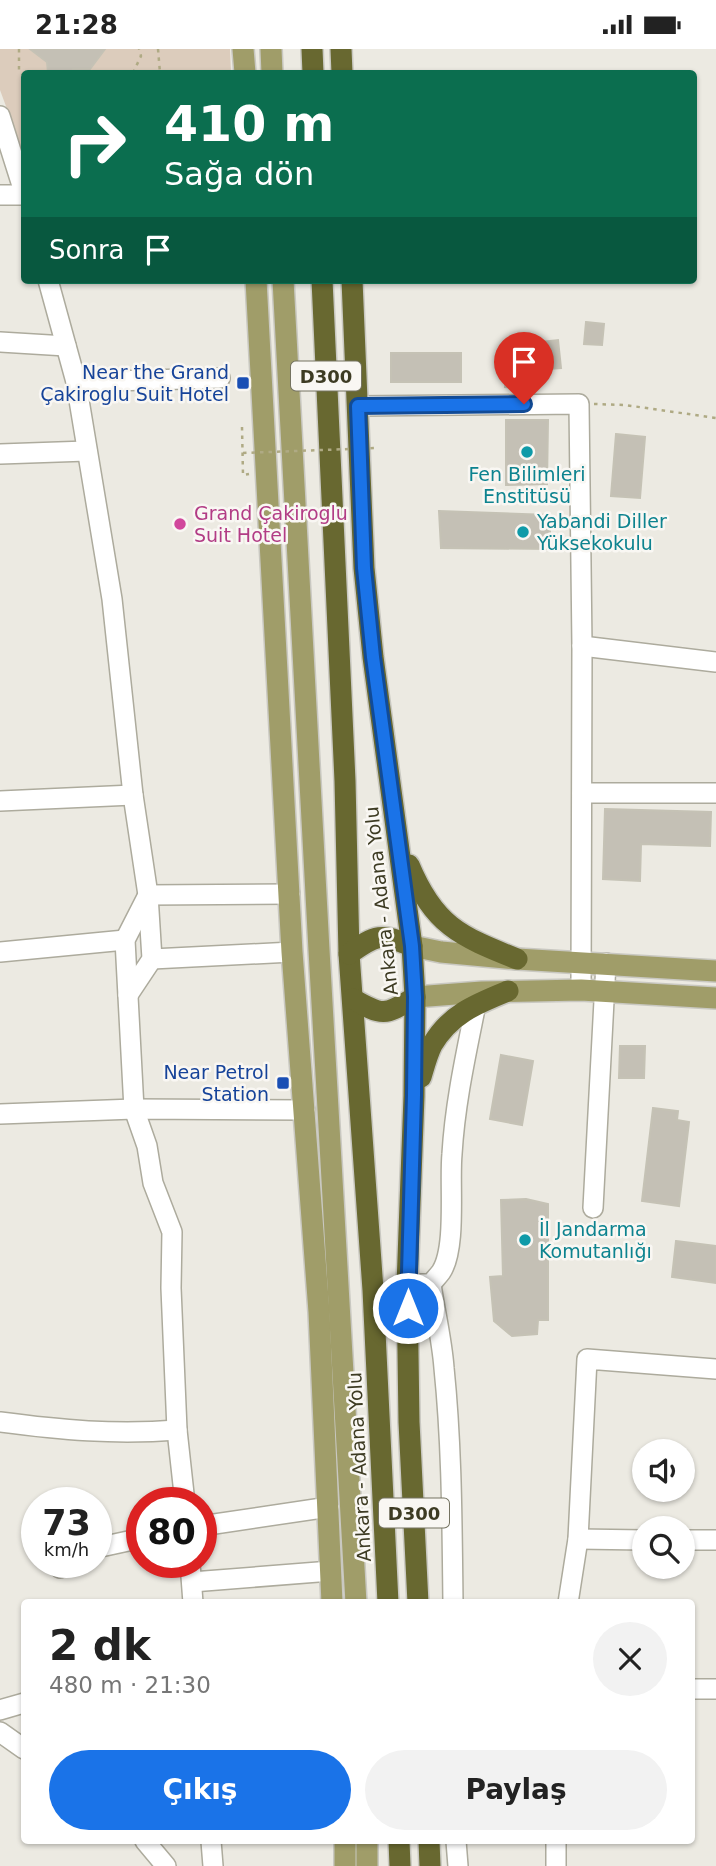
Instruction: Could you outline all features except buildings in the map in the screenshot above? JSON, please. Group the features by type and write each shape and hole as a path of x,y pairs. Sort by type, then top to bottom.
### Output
{"highway":[{"path":"312,49 313,70"},
{"path":"341,49 342,70"},
{"name":"Ankara - Adana Yolu","path":"322,284 344,753 349,954 373,1290 388,1599"},
{"name":"Ankara - Adana Yolu","path":"352,284 364,568 373,657 412,946 415,997 407,1285 409,1422 418,1599"},
{"path":"399,840 422,895 445,922 475,942 517,959"},
{"path":"349,954 371,938 389,937 412,946"},
{"path":"414,1095 432,1046 458,1014 508,991"},
{"path":"353,999 374,1012 393,1011 415,997"},
{"path":"399,1844 400,1866"},
{"path":"429,1844 430,1866"}],"main road":[{"path":"243,49 244,70"},
{"path":"271,49 272,70"},
{"path":"256,284 292,952 319,1312 332,1599"},
{"path":"283,284 356,1599"},
{"path":"290,894 316,893"},
{"path":"412,946 441,952 517,959 716,971"},
{"path":"292,952 319,950"},
{"path":"415,997 581,990 716,998"},
{"path":"345,1844 345,1866"},
{"path":"367,1844 367,1866"}],"street":[{"path":"0,115 21,184"},
{"path":"0,195 21,194"},
{"path":"49,284 76,382 112,599 133,795 148,895 152,959 128,995"},
{"path":"0,342 66,346"},
{"path":"76,382 220,379"},
{"path":"358,406 579,404 582,646 581,990"},
{"path":"0,454 87,451"},
{"path":"582,646 716,662"},
{"path":"582,793 716,793"},
{"path":"0,801 133,795"},
{"path":"148,895 290,894"},
{"path":"148,895 125,940 134,1109 147,1146 153,1183 172,1231 177,1430 183,1487"},
{"path":"0,951 125,940"},
{"path":"152,959 292,952"},
{"path":"593,1208 606,963"},
{"path":"407,1285 430,1284 442,1270 447,1256 452,1210 452,1155 462,1073 475,1004"},
{"path":"0,1114 134,1109 305,1110"},
{"path":"430,1284 444,1364 451,1458 453,1599"},
{"path":"569,1599 578,1539 587,1359 716,1369"},
{"path":"0,1422 97,1433 177,1430"},
{"path":"217,1524 329,1507"},
{"path":"578,1539 632,1540"},
{"path":"695,1540 716,1540"},
{"path":"217,1572 331,1571"},
{"path":"191,1578 193,1599"},
{"path":"695,1689 716,1689"},
{"path":"0,1710 21,1704"},
{"path":"0,1732 21,1747"},
{"path":"148,1844 166,1866"},
{"path":"211,1844 213,1866"},
{"path":"456,1844 458,1866"},
{"path":"556,1844 556,1866"}],"path":[{"path":"19,49 21,72"},
{"path":"134,70 141,56 139,49"},
{"path":"158,49 160,70"},
{"path":"579,404 625,405 716,418"},
{"path":"242,427 243,475"},
{"path":"243,453 375,448"}],"shaded area":[{"path":"0,49 230,49 231,70 21,70 21,147 0,90"}],"place":[{"name":"Near the Grand Çakiroglu Suit Hotel","path":"243,383"},
{"name":"Fen Bilimleri Enstitüsü","path":"527,452"},
{"name":"Grand Çakiroglu Suit Hotel","path":"180,524"},
{"name":"Yabandi Diller Yüksekokulu","path":"523,532"},
{"name":"Near Petrol Station","path":"283,1083"},
{"name":"İl Jandarma Komutanlığı","path":"525,1240"}],"route":[{"path":"408,1308 415,997 412,946 373,657 364,568 358,406 524,404"}]}
